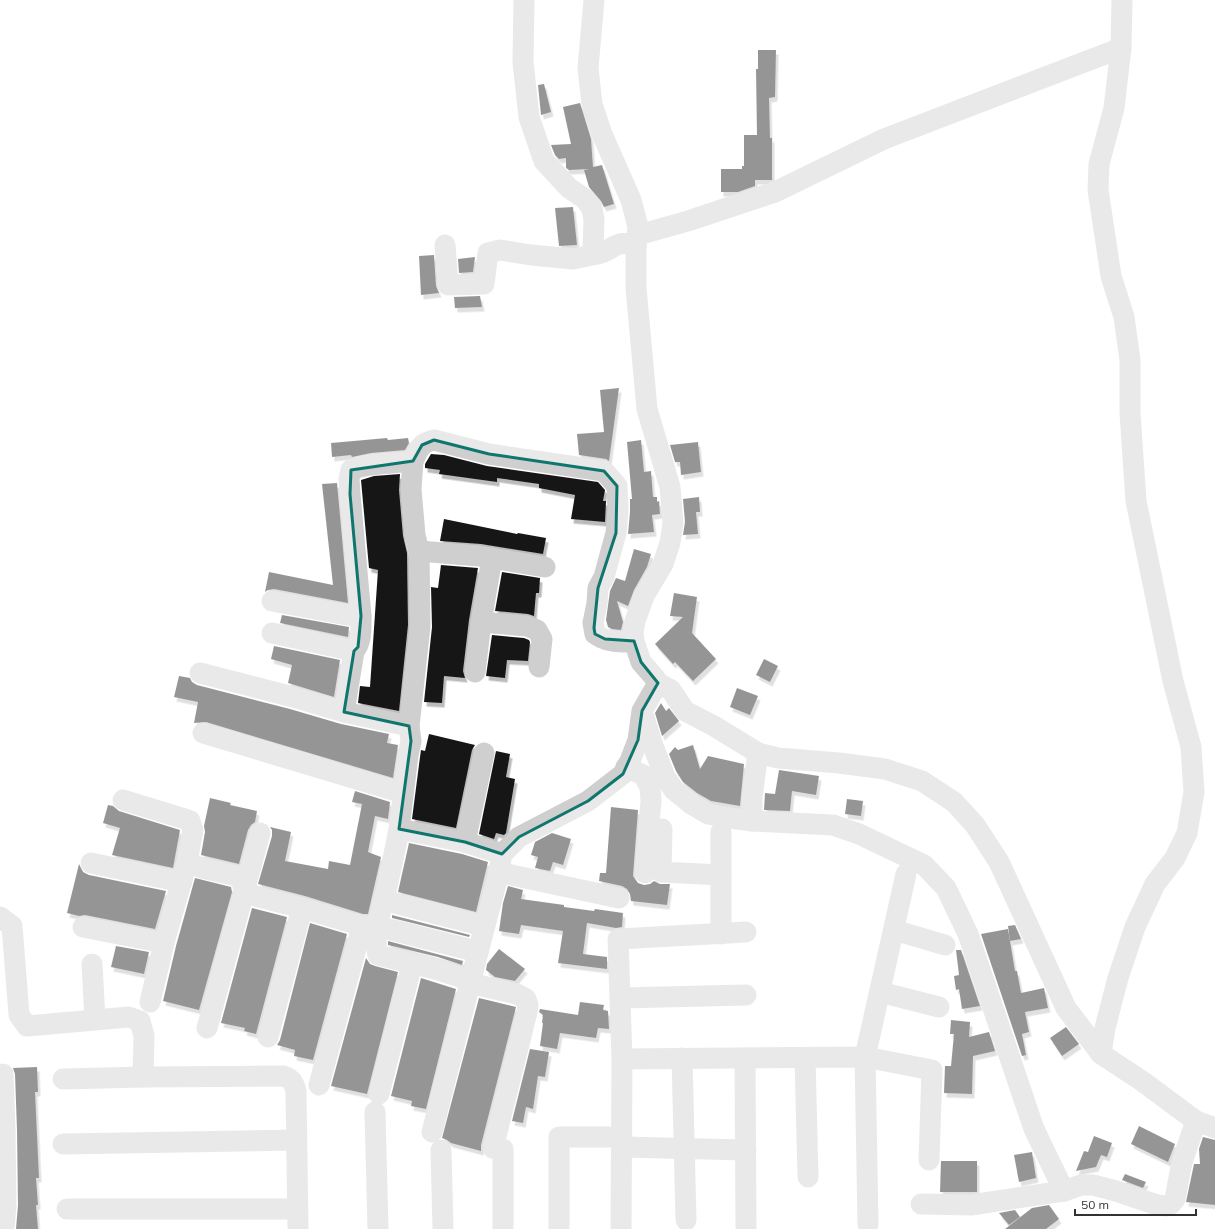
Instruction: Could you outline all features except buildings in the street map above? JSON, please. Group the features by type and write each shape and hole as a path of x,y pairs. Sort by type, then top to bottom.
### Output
{"street":[{"path":"524,0 523,62 529,117 544,161 569,188 585,199 592,208 594,220 593,247 597,254"},
{"path":"594,0 588,68 592,104 602,134 631,200 638,227 636,288 647,409 670,487 673,523 670,543 662,564 644,596 635,621 633,632 634,642 641,662 655,678 658,684 671,690 685,711 758,753 778,758 839,763 885,769 922,781 954,802 975,825 999,862 1066,1008 1101,1054 1206,1124 1182,1162 1174,1199 1171,1204 1166,1206 1157,1205 1093,1185 1081,1186 1064,1191 971,1205 921,1204"},
{"path":"1101,1054 1105,1028 1118,978 1135,927 1156,884 1175,858 1187,833 1194,792 1192,747 1173,681 1136,501 1130,412 1130,360 1124,317 1111,276 1098,190 1099,164 1114,108 1121,48 1122,0"},
{"path":"445,246 448,285 484,284 488,253 500,250 573,259 601,253 617,244 629,244 688,221 775,192 884,139 1121,48"},
{"path":"319,1085 369,926 383,900 400,829 403,793 411,741 409,726 420,626 419,551 415,535 410,489 413,461 422,445 425,442 434,440 489,454 604,471 617,486 618,511 616,532 604,577 598,588 593,623 595,634 622,643 634,642"},
{"path":"344,712 354,651 358,647 361,629 349,479 351,470 367,466 398,464 413,461"},
{"path":"419,551 492,558 545,567"},
{"path":"475,672 481,622 492,558"},
{"path":"272,601 346,616 361,616"},
{"path":"481,622 527,626 538,630 542,639 539,667"},
{"path":"272,633 354,651"},
{"path":"200,673 344,712 409,726"},
{"path":"443,1229 436,1141 469,983 500,863 519,837 588,801 623,774 638,740 642,711 658,684"},
{"path":"642,711 665,778 674,790 691,804 708,814 752,821 833,825 859,834 924,866 946,888 968,934 1034,1129 1064,1191"},
{"path":"203,733 403,793"},
{"path":"464,842 484,753"},
{"path":"752,821 752,797 758,753"},
{"path":"626,767 643,775 650,787 651,801 645,873"},
{"path":"123,800 185,819 190,822 194,830 182,882 164,943 150,1002"},
{"path":"662,824 661,872 721,875"},
{"path":"400,829 464,842 500,863 619,898"},
{"path":"721,934 722,832"},
{"path":"207,1028 260,833"},
{"path":"187,862 202,868 237,876 242,880 244,893"},
{"path":"91,863 182,882"},
{"path":"868,1224 865,1057 906,874"},
{"path":"244,893 369,926 478,952"},
{"path":"383,900 484,926"},
{"path":"268,1037 302,908"},
{"path":"0,917 12,926 19,1015 28,1026 129,1017 140,1021 144,1036 143,1077"},
{"path":"369,926 378,956 435,969 460,977 469,983 518,994 526,999 528,1012 498,1149 503,1229"},
{"path":"83,927 164,943"},
{"path":"894,930 945,945"},
{"path":"621,1229 622,1059 618,939 746,932"},
{"path":"92,964 95,1020"},
{"path":"378,1229 377,1103 412,964"},
{"path":"880,992 939,1007"},
{"path":"620,998 746,994"},
{"path":"622,1059 865,1057 932,1070 929,1160"},
{"path":"682,1058 686,1220"},
{"path":"746,1058 746,1229"},
{"path":"805,1058 808,1177"},
{"path":"3,1074 2,1130 4,1229"},
{"path":"63,1079 284,1076 290,1078 294,1083 296,1091 298,1229"},
{"path":"559,1229 558,1137 684,1148 746,1150"},
{"path":"63,1144 296,1140"},
{"path":"68,1209 297,1208"}],"highlighted area":[{"path":"434,440 489,454 604,471 617,486 616,533 598,588 594,628 595,634 605,639 634,641 641,662 658,683 642,711 638,740 623,774 588,801 519,837 502,854 465,842 399,829 411,741 409,726 344,712 354,651 358,647 361,616 350,494 351,470 413,461 422,445"}]}
